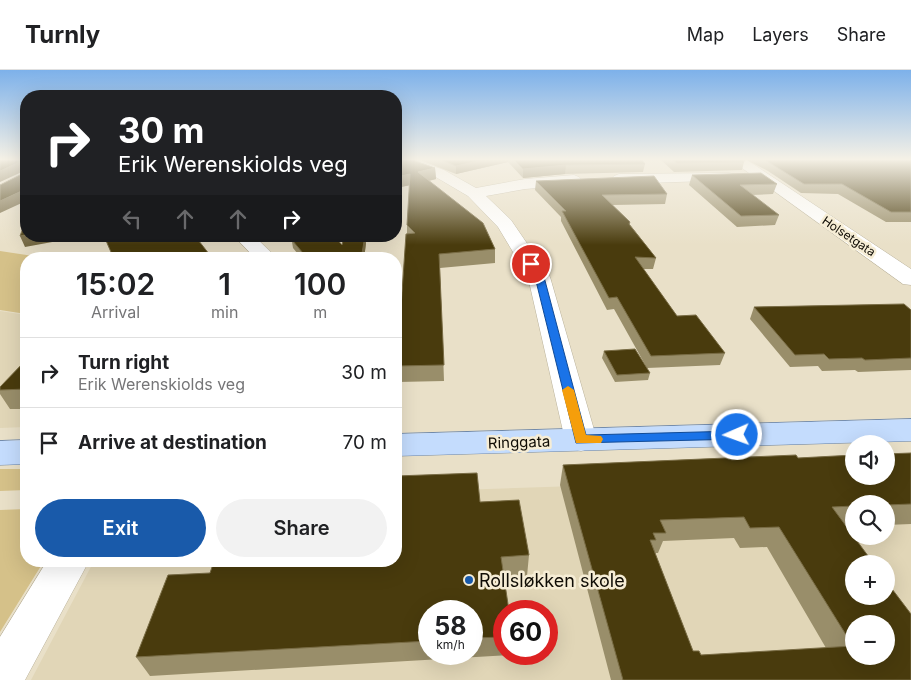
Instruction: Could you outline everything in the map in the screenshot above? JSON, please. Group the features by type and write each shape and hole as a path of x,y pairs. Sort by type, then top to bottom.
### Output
{"main road":[{"name":"Ringgata","path":"402,445 911,430"},
{"path":"0,453 20,452"}],"street":[{"path":"466,188 474,193 505,224 539,277 581,440"},
{"path":"474,193 500,188"},
{"name":"Holsetgata","path":"780,188 911,279"},
{"path":"250,242 260,252"},
{"path":"0,680 66,567"}],"shaded area":[{"path":"0,251 20,254 20,313 0,310"},
{"path":"0,311 20,314 20,427 0,428"},
{"path":"0,469 20,469 20,490 0,491"},
{"name":"Rollsløkken skole","path":"911,475 911,680 31,680 91,567 402,567 402,492 845,477 845,485 895,485 895,476"},
{"path":"20,509 20,567 40,567 0,632 0,510"}],"building":[{"path":"0,188 20,188 20,192 0,201"},
{"path":"409,188 439,188 483,223 495,249 439,254 444,365 402,366 402,293 406,234 415,233 407,225"},
{"path":"543,188 663,188 667,194 602,195 630,222 629,224 656,258 635,257 677,316 696,315 725,353 651,356 617,297 609,298 562,211 566,211"},
{"path":"708,188 745,188 779,215 741,216"},
{"path":"850,188 911,188 911,212 891,212"},
{"path":"107,242 200,242 208,252 111,252"},
{"path":"294,242 339,242 342,245 343,242 364,242 362,252 302,252"},
{"path":"904,304 911,310 911,358 865,360 862,358 829,359 824,354 795,355 754,307"},
{"path":"635,349 650,373 617,375 604,351"},
{"path":"20,366 20,389 0,390 0,387"},
{"path":"911,453 911,504 895,505 895,495 845,495 845,506 832,507 845,525 845,545 860,545 867,555 845,555 845,605 895,605 895,593 911,614 911,680 623,680 563,465 796,455 798,458 845,455 845,485 895,485 895,454","holes":["744,517 750,528 779,527 845,633 845,615 895,615 895,665 845,665 845,646 701,655 699,651 693,651 650,540 656,540 653,533 666,533 660,520"]},
{"path":"477,473 480,502 519,500 529,555 501,557 507,600 493,600 493,637 483,638 483,600 418,600 418,642 136,657 168,575 210,573 212,567 402,567 402,476"}],"slow traffic":[{"path":"568,390 581,440 597,439"}],"place":[{"name":"Rollsløkken skole","path":"469,580"}],"route":[{"path":"531,264 539,277 581,440 737,435"}]}
